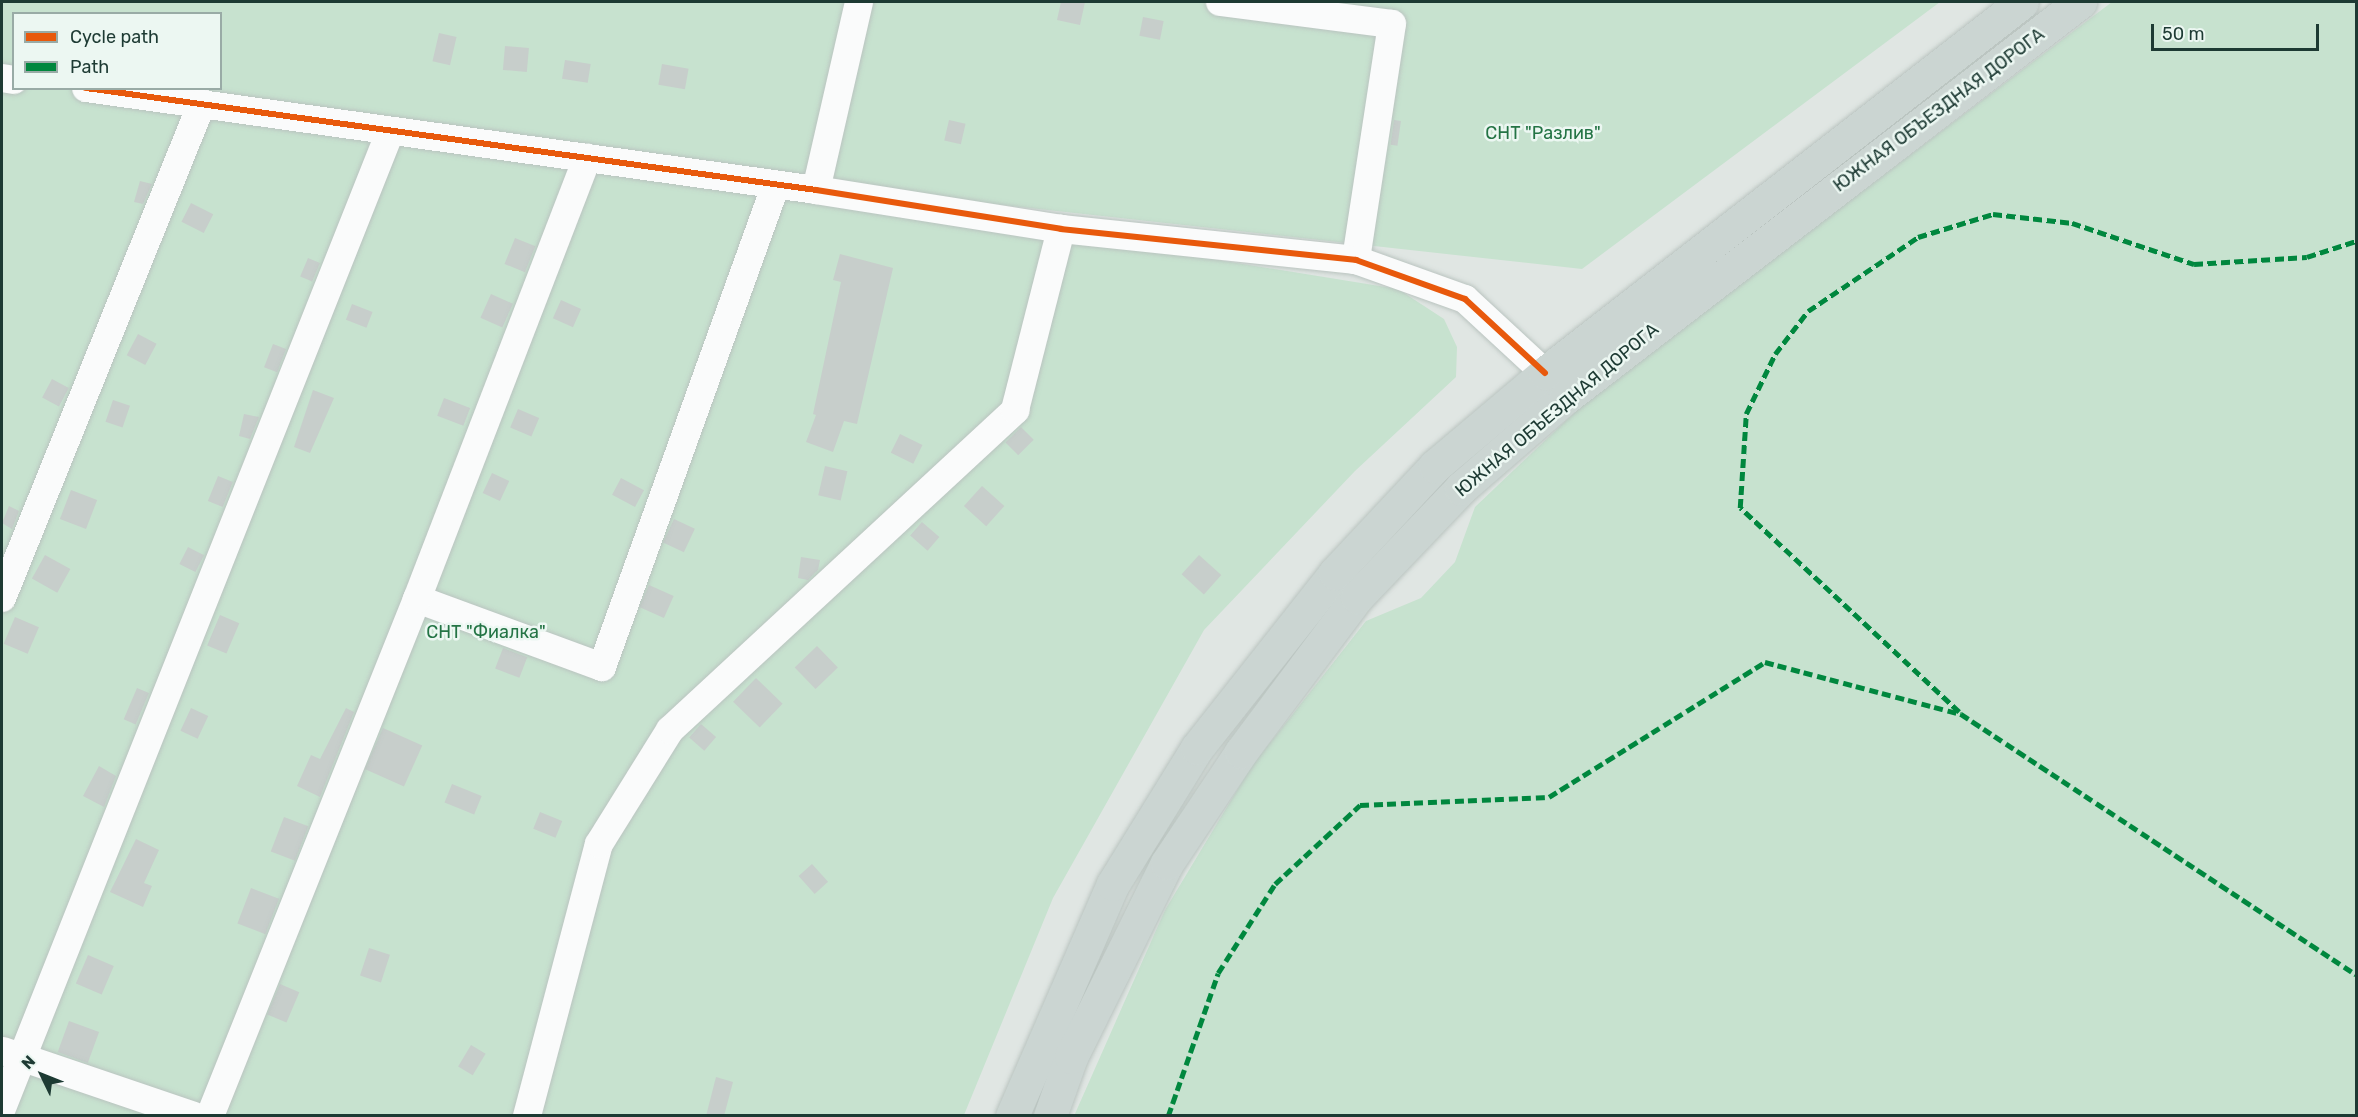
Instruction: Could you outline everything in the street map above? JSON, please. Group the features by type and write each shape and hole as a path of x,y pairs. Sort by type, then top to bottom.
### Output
{"main road":[{"name":"ЮЖНАЯ ОБЪЕЗДНАЯ ДОРОГА","path":"1012,1116 1113,884 1197,748 1335,573 1435,466 1545,373 2022,2"},
{"name":"ЮЖНАЯ ОБЪЕЗДНАЯ ДОРОГА","path":"1050,1116 1071,1057 1167,863 1241,752 1357,597 1461,488 1565,398 2080,2"},
{"path":"1545,373 1565,398"},
{"path":"1519,395 1540,420"}],"street":[{"path":"816,190 859,2"},
{"path":"1220,2 1395,13 1356,260"},
{"path":"101,90 587,158 775,187 816,190 1060,229 1356,260 1466,299 1545,373"},
{"path":"2,598 202,103"},
{"path":"2,1107 11,1054 390,132"},
{"path":"210,1116 417,599 587,158"},
{"path":"417,599 602,667 775,187"},
{"path":"527,1116 599,844 670,730 1015,410 1060,229"},
{"path":"11,1054 194,1116"}],"green space":[{"name":"СНТ \"Фиалка\"","path":"2,2 1940,2 1582,269 605,161 1398,289 1444,319 1457,347 1456,377 1355,471 1204,630 1053,898 964,1115 2,1116"},
{"path":"2112,2 2356,2 2356,1115 1074,1116 1165,910 1251,767 1366,621 1421,598 1455,562 1475,507 1592,396"}],"building":[{"path":"1061,2 1085,2 1080,25 1057,20"},
{"path":"1143,17 1164,21 1160,40 1139,36"},
{"path":"439,33 457,37 450,65 432,61"},
{"path":"505,46 529,48 527,72 503,70"},
{"path":"565,60 591,64 588,83 562,79"},
{"path":"662,64 689,69 685,89 658,85"},
{"path":"949,120 966,124 961,144 944,140"},
{"path":"1394,120 1401,121 1397,146 1391,145"},
{"path":"140,181 152,184 143,204 134,202"},
{"path":"191,203 213,214 204,233 181,222"},
{"path":"515,238 535,246 525,272 505,264"},
{"path":"840,254 893,268 857,424 844,421 833,452 806,442 816,415 813,414 841,282 833,280"},
{"path":"308,258 320,263 312,281 300,276"},
{"path":"491,294 513,304 502,328 480,318"},
{"path":"561,300 581,309 573,327 553,318"},
{"path":"352,304 373,312 366,328 346,320"},
{"path":"138,334 157,344 145,365 127,355"},
{"path":"273,344 286,349 277,372 264,367"},
{"path":"52,379 69,388 59,406 42,398"},
{"path":"313,390 334,398 310,453 294,447"},
{"path":"444,398 470,408 463,426 437,416"},
{"path":"113,400 130,406 123,428 106,422"},
{"path":"518,409 539,418 531,436 510,427"},
{"path":"244,414 259,417 250,439 239,436"},
{"path":"1021,427 1034,440 1018,455 1005,443"},
{"path":"900,434 922,445 913,464 891,453"},
{"path":"825,466 847,471 841,500 818,495"},
{"path":"492,473 509,481 500,501 483,493"},
{"path":"218,476 233,482 223,507 208,501"},
{"path":"621,478 644,490 635,507 612,495"},
{"path":"982,486 1004,506 986,526 964,506"},
{"path":"71,490 97,500 86,529 60,519"},
{"path":"9,506 19,511 12,529 2,523"},
{"path":"674,519 695,529 684,552 663,543"},
{"path":"922,522 939,537 928,551 910,536"},
{"path":"188,547 204,555 195,572 179,564"},
{"path":"45,555 70,569 57,593 32,579"},
{"path":"1199,555 1221,575 1204,594 1182,574"},
{"path":"801,557 820,560 818,570 808,580 798,578"},
{"path":"649,585 674,596 664,618 639,607"},
{"path":"220,615 239,623 226,654 207,645"},
{"path":"15,617 39,627 28,654 4,644"},
{"path":"817,646 838,668 816,689 795,668"},
{"path":"503,648 527,657 519,678 495,669"},
{"path":"756,678 783,704 760,727 733,702"},
{"path":"137,688 149,693 136,724 124,719"},
{"path":"191,708 208,716 198,739 180,731"},
{"path":"346,708 354,712 320,797 297,786 311,755 320,759"},
{"path":"701,724 716,737 704,751 689,738"},
{"path":"383,728 422,745 404,787 365,769"},
{"path":"99,766 116,776 104,807 83,796"},
{"path":"452,784 482,796 474,815 445,803"},
{"path":"540,812 562,821 556,838 533,829"},
{"path":"284,817 308,826 295,861 271,852"},
{"path":"136,839 159,850 144,883 152,886 143,907 110,892"},
{"path":"812,864 828,882 815,894 799,876"},
{"path":"251,888 279,899 265,934 237,923"},
{"path":"369,948 390,955 381,982 360,976"},
{"path":"88,955 114,966 102,994 76,984"},
{"path":"280,984 299,992 286,1023 267,1014"},
{"path":"69,1021 99,1032 88,1063 58,1052"},
{"path":"471,1045 486,1054 473,1075 458,1066"},
{"path":"716,1077 733,1082 724,1116 706,1116"}],"marked path":[{"path":"1959,712 1740,508 1746,414 1775,354 1808,311 1918,237 1993,214 2072,223 2194,264 2307,257 2356,241"},
{"path":"1168,1116 1218,973 1275,884 1360,805 1549,797 1765,662 1961,714 2356,974"}],"cycle path":[{"path":"100,90 816,190 1061,229 1356,260 1465,299 1545,373"}],"park label":[{"name":"СНТ \"Разлив\"","path":"1543,133"}]}
